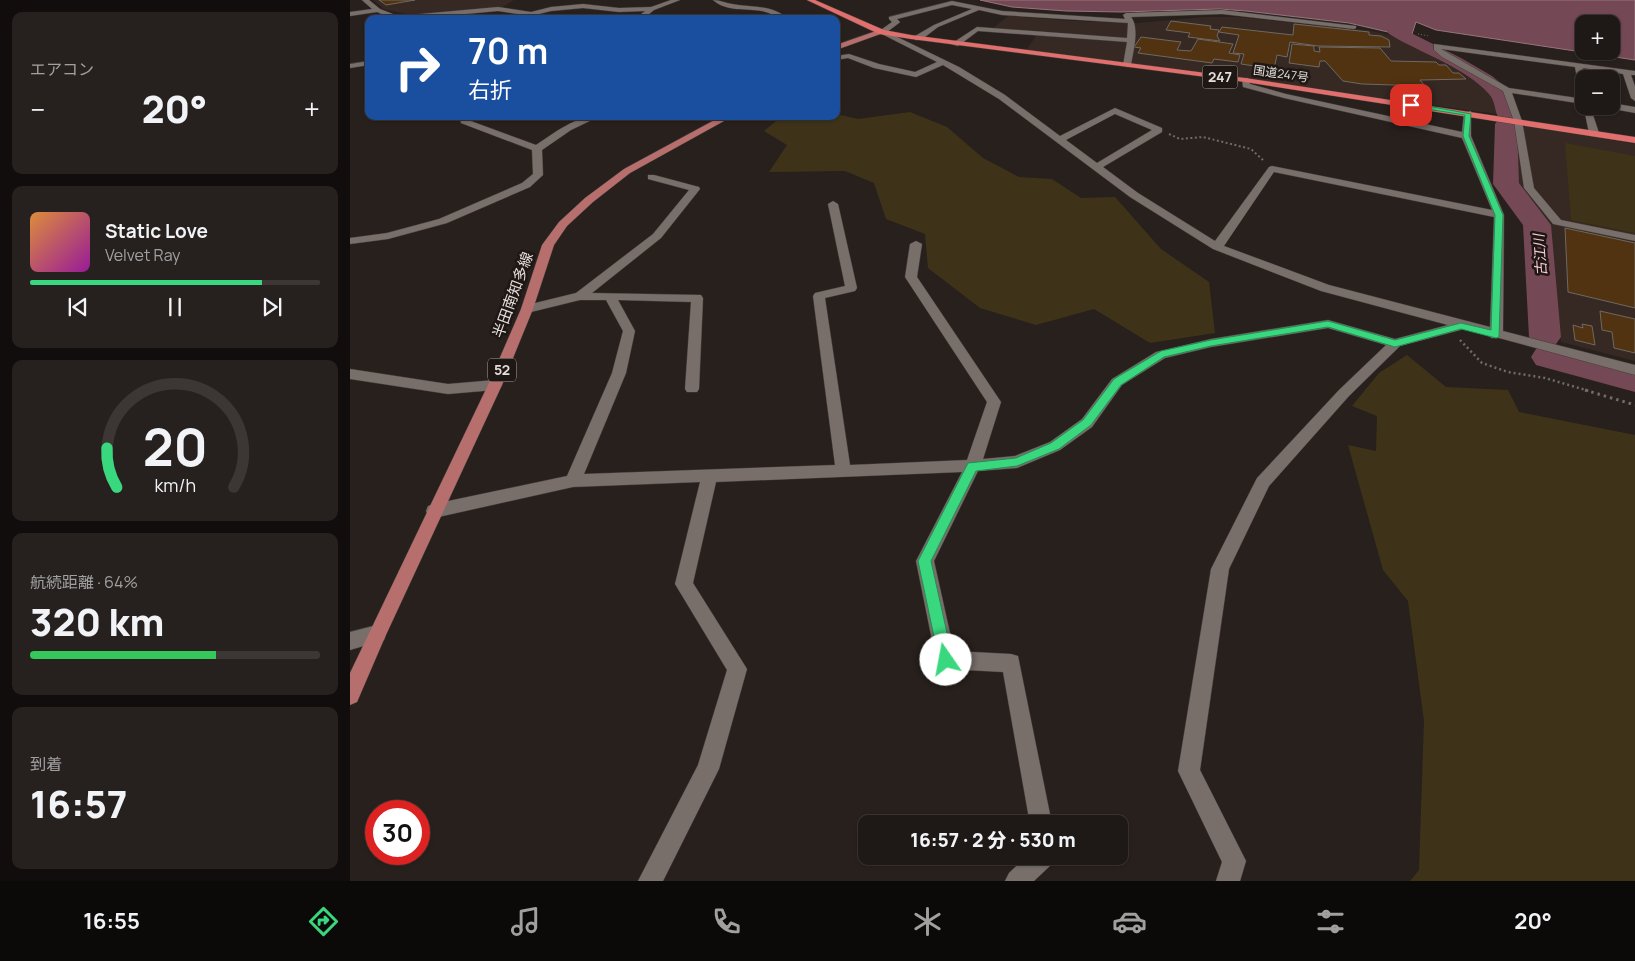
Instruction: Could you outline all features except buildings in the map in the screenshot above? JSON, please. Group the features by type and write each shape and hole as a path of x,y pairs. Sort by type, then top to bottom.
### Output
{"highway":[{"name":"国道247号","path":"810,0 882,32 955,44 1245,80 1635,140"}],"main road":[{"path":"840,47 882,32"},
{"name":"半田南知多線","path":"350,695 495,385 527,309 548,246 563,224 588,200 627,171 722,120"}],"street":[{"path":"365,0 378,10 391,15"},
{"path":"644,15 652,9 677,0"},
{"path":"716,0 721,4 733,7 764,9 777,15"},
{"path":"925,2 939,5"},
{"path":"1131,21 1020,15 977,9 952,3 892,18 897,22 882,32 1002,97 1134,194 1217,247 1325,288 1455,327 1496,335 1635,370"},
{"path":"432,15 498,9 531,14 551,9 583,6 619,10 652,9"},
{"path":"918,38 936,26 977,9"},
{"path":"350,14 378,10"},
{"path":"1127,65 1132,40 1131,21 1126,15 1222,12 1354,27"},
{"path":"955,44 977,29 1132,40"},
{"path":"1575,101 1507,90 1445,55 1438,50 1437,46 1631,73 1635,98"},
{"path":"840,57 849,56 877,66 903,70 916,75 942,63"},
{"path":"350,66 365,64"},
{"path":"1578,65 1579,70"},
{"path":"1245,80 1246,85 1284,96 1466,136"},
{"path":"1507,90 1518,121 1529,188 1557,222 1635,238"},
{"path":"1620,108 1635,110"},
{"path":"1059,140 1115,111 1159,130"},
{"path":"1468,114 1466,136 1499,215 1496,335"},
{"path":"1589,115 1594,134"},
{"path":"464,120 537,149"},
{"path":"537,149 568,128 587,120"},
{"path":"1096,167 1159,130"},
{"path":"350,241 420,229 526,185 538,175 537,149"},
{"path":"1217,247 1272,169 1499,215"},
{"path":"580,296 657,236 695,190 651,177"},
{"path":"833,204 851,288 819,296 843,470"},
{"path":"916,244 911,277 994,402 972,466 925,561 946,660 1011,663 1039,815"},
{"path":"527,309 580,296 697,298 692,389"},
{"path":"573,481 619,373 629,330 610,297"},
{"path":"434,512 573,481 972,466 1017,462 1055,446 1087,423 1117,382 1161,355 1211,343 1328,324 1395,343"},
{"path":"1228,881 1234,861 1189,771 1220,569 1263,482 1344,393 1395,343 1455,327"},
{"path":"350,374 448,389 495,385"},
{"path":"650,881 708,769 737,669 684,584 709,476"},
{"path":"350,640 377,634"},
{"path":"1018,881 1035,865"}],"path":[{"path":"1159,130 1180,139 1202,137 1251,149 1272,169"},
{"path":"1455,327 1482,363 1508,372 1545,378 1635,405"}],"shaded area":[{"path":"373,0 514,0 501,8 409,15 384,9"},
{"path":"980,0 1635,0 1635,60 1620,58 1620,15 1575,15 1575,51 1436,30 1416,22 1412,34 1395,30 1388,32 1349,23 1219,9 1121,12 1066,11 1012,7"},
{"path":"1008,16 1137,23 1204,17 1237,17 1366,30 1389,35 1417,47 1472,76 1488,88 1497,100 1497,114 1026,50 1039,32 993,28"},
{"path":"910,112 947,127 983,158 1019,177 1052,179 1081,198 1115,197 1161,249 1209,282 1215,333 1150,343 1094,309 1036,325 980,308 928,268 925,234 886,219 874,183 845,171 769,172 787,145 764,131 777,120 840,120 840,115 858,119"},
{"path":"1510,123 1635,144 1635,361 1561,342 1549,225 1520,188"},
{"path":"1565,143 1635,156 1635,233 1571,220"},
{"path":"1407,355 1446,387 1508,390 1519,412 1635,435 1635,881 1410,881 1419,870 1424,721 1408,601 1383,570 1348,445 1376,451 1377,416 1352,406 1379,373"}],"waterway":[{"name":"古江川","path":"1395,30 1484,80 1504,100 1507,115"},
{"name":"古江川","path":"1506,124 1506,184 1537,225 1545,337"},
{"name":"古江川","path":"1548,357 1635,380"}],"route":[{"path":"946,660 925,561 972,466 1017,462 1055,446 1087,423 1117,382 1161,355 1211,343 1328,324 1395,343 1461,326 1496,335 1499,215 1473,157 1466,136 1468,114 1411,105"}]}
